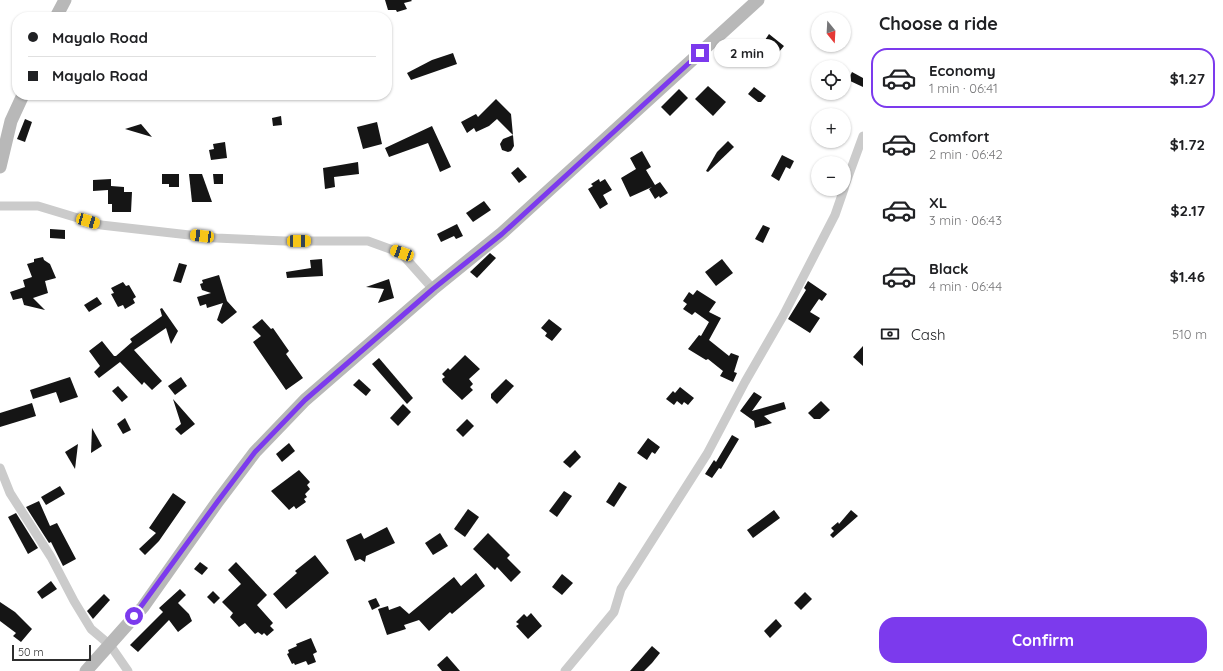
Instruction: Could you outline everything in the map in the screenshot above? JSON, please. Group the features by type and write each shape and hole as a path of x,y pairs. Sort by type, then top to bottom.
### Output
{"street":[{"path":"59,12 65,0"},
{"path":"86,671 143,607 218,501 255,452 305,400 433,289 502,234 758,0"},
{"path":"0,167 11,121 21,100"},
{"path":"851,169 863,136"},
{"path":"565,671 614,612 621,589 707,454 832,222 841,196"},
{"path":"0,206 38,206 101,224 216,238 285,241 368,241 402,253 433,289"},
{"path":"0,468 10,493 51,557 74,601 91,629 110,645 128,671"}],"building":[{"path":"385,0 412,1 404,3 407,9 397,12 396,10 388,10"},
{"path":"769,34 784,46 772,60 761,52 764,49 761,46"},
{"path":"453,53 457,64 411,80 407,73 432,60"},
{"path":"852,72 863,78 863,87 851,81"},
{"path":"708,86 726,102 713,116 695,99"},
{"path":"754,87 766,96 761,102 758,102 748,94"},
{"path":"679,89 688,98 670,116 661,107"},
{"path":"496,99 511,114 513,135 497,119 489,126 476,132 474,128 467,133 461,122 476,114 478,117"},
{"path":"281,116 282,125 273,126 272,118"},
{"path":"25,119 32,122 25,142 17,139"},
{"path":"377,122 382,144 363,149 357,127"},
{"path":"141,124 152,137 125,129"},
{"path":"432,126 451,167 440,172 428,143 389,157 385,148"},
{"path":"513,135 514,146 511,151 508,152 502,150 500,144 503,139"},
{"path":"728,141 734,147 708,172 706,171 717,152"},
{"path":"225,142 227,158 211,160 209,150 214,149 213,144"},
{"path":"642,151 651,167 646,170 655,185 660,182 668,193 660,198 659,196 655,199 649,189 652,187 630,197 621,178 636,169 630,158"},
{"path":"782,155 794,161 790,169 786,167 779,181 771,176"},
{"path":"358,162 359,174 334,177 335,187 325,189 323,168"},
{"path":"518,167 527,177 519,183 511,173"},
{"path":"162,174 179,174 179,187 169,187 169,184 162,184"},
{"path":"189,174 202,174 212,202 192,202"},
{"path":"213,174 223,174 223,184 214,184"},
{"path":"111,179 111,186 124,187 124,192 132,192 131,212 112,212 112,204 108,204 108,190 93,191 93,180"},
{"path":"599,179 600,182 605,179 612,190 603,195 608,204 600,209 588,189 593,186 591,184"},
{"path":"484,201 491,210 473,222 466,213"},
{"path":"457,224 463,236 456,239 454,236 441,242 437,234"},
{"path":"763,225 770,228 763,243 755,239"},
{"path":"50,229 65,230 65,239 50,238"},
{"path":"490,253 496,258 477,278 470,272"},
{"path":"43,257 44,260 50,264 56,278 45,281 48,293 33,298 45,310 24,305 22,298 13,300 10,292 25,287 23,280 32,277 27,264 34,262 34,259"},
{"path":"322,259 323,276 287,278 286,272 311,268 310,260"},
{"path":"722,259 733,273 716,286 705,272"},
{"path":"179,263 187,265 181,283 173,281"},
{"path":"219,275 227,301 237,312 222,324 217,320 223,303 207,308 206,304 200,306 197,297 211,293 202,290 200,284 203,283 202,280"},
{"path":"389,279 394,298 378,303 384,289 366,287"},
{"path":"808,281 827,294 822,301 819,299 810,312 820,318 810,333 788,319 806,290 804,288"},
{"path":"123,282 126,286 129,285 136,297 133,299 135,303 125,309 123,305 118,307 111,294 114,293 111,288"},
{"path":"697,290 716,302 709,312 721,318 709,340 729,356 731,353 739,356 734,372 737,373 733,382 720,376 723,371 708,359 706,360 688,349 699,335 701,336 709,322 695,312 692,315 683,309 687,304 683,301 689,292 693,295"},
{"path":"97,297 102,304 89,312 84,305"},
{"path":"162,308 178,331 171,344 166,328 134,350 162,381 152,390 144,382 142,385 120,362 99,378 94,372 100,366 89,351 102,341 114,356 116,356 132,342 130,339 162,316 160,309"},
{"path":"262,319 271,329 273,328 289,351 286,354 303,378 286,390 253,342 261,336 252,327"},
{"path":"549,319 562,329 552,341 545,336 547,333 541,328"},
{"path":"863,346 863,366 853,357"},
{"path":"465,355 480,369 469,379 473,384 470,387 473,390 462,400 443,382 442,379 445,377 442,374 448,368 450,370"},
{"path":"379,358 413,398 407,404 372,364"},
{"path":"70,377 78,397 60,403 56,392 33,399 30,390"},
{"path":"181,377 187,386 175,395 168,386"},
{"path":"359,379 371,390 366,396 353,385"},
{"path":"506,379 514,386 497,404 491,398 491,394"},
{"path":"118,386 128,397 122,402 112,391"},
{"path":"680,387 694,398 688,405 684,402 682,405 677,401 674,405 666,399 673,391 675,393"},
{"path":"754,392 762,397 752,411 784,402 786,409 764,416 772,423 755,428 754,421 740,411"},
{"path":"173,399 195,424 181,435 175,429 181,424"},
{"path":"821,401 830,410 820,419 814,419 808,413"},
{"path":"32,403 36,416 0,427 0,413"},
{"path":"403,404 411,412 398,426 390,418"},
{"path":"125,418 131,430 123,434 117,424"},
{"path":"467,419 474,426 463,437 456,430"},
{"path":"92,428 102,446 91,453"},
{"path":"732,435 739,439 721,469 719,468 712,478 705,474 714,460 716,462"},
{"path":"648,438 660,447 655,454 652,452 647,460 637,453"},
{"path":"289,443 295,451 282,462 276,454"},
{"path":"78,444 75,469 65,452"},
{"path":"575,450 581,457 570,468 563,462"},
{"path":"299,470 310,482 307,485 310,489 305,494 307,497 304,499 306,502 296,509 294,506 289,510 271,491"},
{"path":"619,482 627,487 614,507 606,502"},
{"path":"60,486 65,494 46,505 41,497"},
{"path":"564,491 572,496 557,517 549,511"},
{"path":"173,493 186,502 159,541 145,555 139,549 156,533 149,528"},
{"path":"39,501 50,526 57,523 76,559 63,566 51,542 49,543 26,507"},
{"path":"468,509 479,517 465,537 454,529"},
{"path":"774,510 780,518 753,538 747,530"},
{"path":"851,510 858,516 833,538 830,535 834,531 831,528 838,522 839,524"},
{"path":"16,513 38,548 28,554 8,517"},
{"path":"387,527 395,543 366,556 365,562 360,559 355,561 346,540 361,533 364,539"},
{"path":"440,533 448,546 433,555 425,543"},
{"path":"488,533 510,555 507,558 521,572 511,582 497,567 495,570 473,549"},
{"path":"315,555 329,573 286,609 273,594 297,573 295,571"},
{"path":"200,562 208,568 202,575 194,569"},
{"path":"236,562 267,595 257,605 273,623 270,626 274,630 267,636 264,633 262,635 258,632 255,634 245,623 239,627 230,617 233,613 222,602 241,584 228,570"},
{"path":"476,573 485,586 452,614 450,612 429,631 419,620 404,625 406,629 387,635 378,609 388,606 389,610 400,606 409,614 454,577 461,586"},
{"path":"562,574 573,583 562,595 552,587"},
{"path":"51,581 57,589 42,599 37,592"},
{"path":"180,589 186,595 178,603 189,614 192,621 178,632 169,620 138,652 130,645 163,612 159,608"},
{"path":"213,591 220,598 214,604 207,597"},
{"path":"805,592 812,599 801,610 794,603"},
{"path":"104,594 110,600 93,619 87,611"},
{"path":"376,598 380,606 372,610 368,601"},
{"path":"0,602 15,612 32,629 21,642 13,636 16,633 0,621"},
{"path":"531,613 542,626 528,639 516,626 519,624 516,622 524,614 527,617"},
{"path":"776,619 782,626 770,638 764,631"},
{"path":"311,638 317,652 313,654 316,662 308,665 306,661 295,665 294,663 292,664 287,654 289,653 288,650 297,646 296,644"},
{"path":"652,646 660,653 652,663 644,671 630,671"},
{"path":"447,656 460,671 442,671 437,665"}],"route":[{"path":"134,616 143,607 218,501 255,452 305,400 433,289 502,234 700,53"}]}
